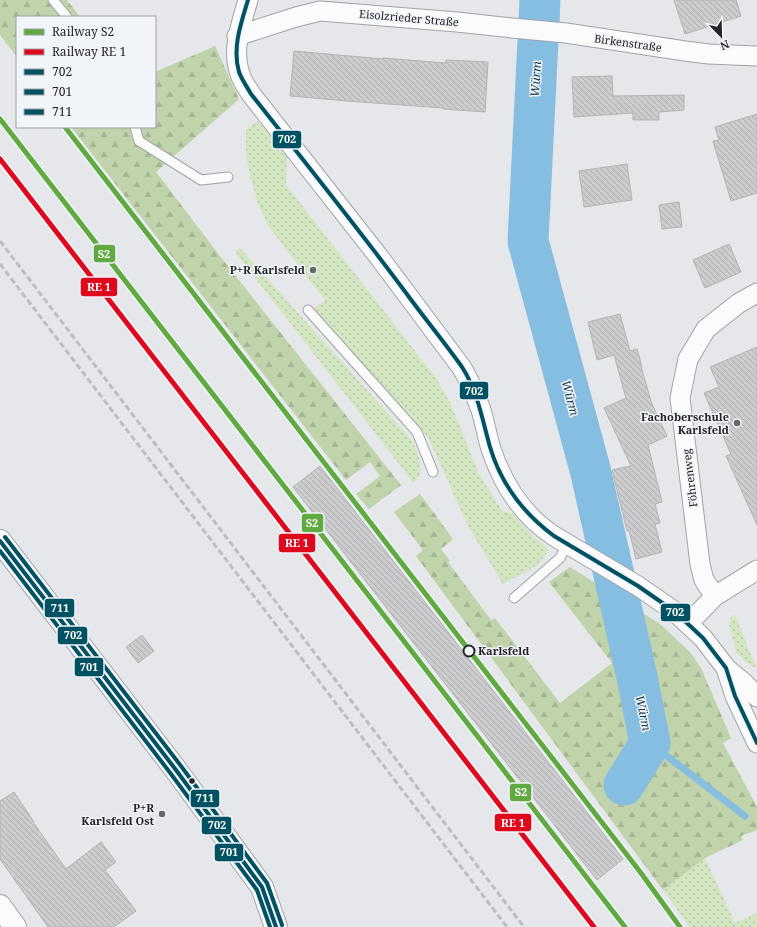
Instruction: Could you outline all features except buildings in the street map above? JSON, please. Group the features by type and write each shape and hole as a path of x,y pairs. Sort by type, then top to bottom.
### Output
{"street":[{"path":"248,0 237,36 236,54 238,66 244,83 251,94 379,257 462,368 471,384 477,400 494,458 507,484 522,508 543,529 638,586 674,611 703,638 726,668 744,683 757,697"},
{"name":"Eisolzrieder Straße","path":"237,36 296,17 312,6 505,27"},
{"name":"Birkenstraße","path":"505,27 566,33 709,54 757,56"},
{"name":"Föhrenweg","path":"715,596 704,580 700,564 680,398 688,359 706,329 738,304 757,293"},
{"path":"0,541 176,770 262,887 276,927"},
{"path":"688,624 715,596 757,570"},
{"path":"726,668 735,696 757,743"},
{"path":"0,906 15,927"}],"lane":[{"path":"53,0 66,16"},
{"path":"135,128 139,141 201,180 228,177"},
{"path":"308,310 417,432 433,472"},
{"path":"514,598 560,558 577,550"}],"green space":[{"path":"0,0 67,0 79,16 16,16 16,56 0,35"},
{"path":"215,46 239,99 156,172 223,260 401,485 369,509 356,494 380,476 370,462 346,480 72,128 156,128 156,72"},
{"path":"257,121 287,150 286,185 435,377 450,402 478,472 502,511 512,513 527,530 549,550 537,566 503,584 468,526 429,439 413,419 312,310 325,300 267,224 257,201 246,154 246,130"},
{"path":"240,248 410,438 417,451 420,465 420,476 413,482 236,253 236,250"},
{"path":"420,494 453,539 441,549 450,561 448,562 491,620 495,618 560,703 612,663 549,582 570,567 660,624 690,652 701,668 731,738 723,743 757,807 757,830 741,836 743,840 705,858 663,890 416,556 423,550 394,512"},
{"path":"735,615 756,667 753,667 737,654 729,625 731,616"},
{"path":"705,858 735,923 757,913 757,927 690,927 663,890"}],"waterway":[{"name":"Würm","path":"540,0 528,241 590,469 637,677 650,743 624,785"},
{"path":"650,743 745,816"}],"railway":[{"path":"0,241 524,927"},
{"path":"0,264 507,927"}],"rail line":[{"name":"S2","path":"0,119 625,927"},
{"name":"S2","path":"66,128 641,873 680,927"}],"transit line":[{"name":"702","path":"248,0 240,27 236,54 239,72 243,81 251,94 351,220 462,367 476,396 495,461 514,497 532,518 554,536 638,586 674,611 703,638 726,668 735,696 757,743"},
{"path":"0,159 594,927"},
{"name":"711","path":"5,537 181,766 267,883 282,925"},
{"name":"702","path":"0,541 176,770 262,887 276,927"},
{"name":"701","path":"0,551 171,774 257,890 270,927"}],"place":[{"name":"P+R Karlsfeld","path":"313,270"},
{"name":"Fachoberschule Karlsfeld","path":"737,423"},
{"name":"Karlsfeld","path":"469,651"},
{"name":"P+R Karlsfeld Ost","path":"162,814"}]}
